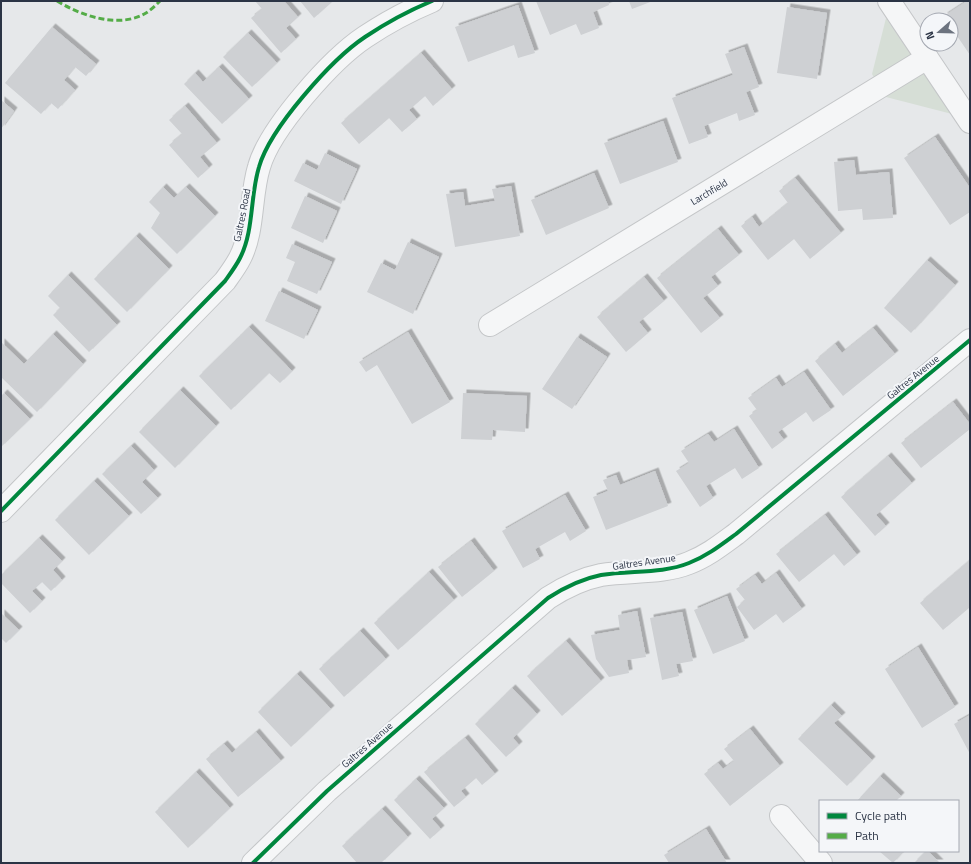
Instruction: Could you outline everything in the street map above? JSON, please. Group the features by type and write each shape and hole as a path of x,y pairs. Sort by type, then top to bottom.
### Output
{"street":[{"name":"Galtres Road","path":"1,511 225,281 240,258 248,236 259,166 275,132 302,98 332,66 364,38 397,17 432,1"},
{"path":"889,1 970,122"},
{"name":"Larchfield","path":"490,325 927,58"},
{"name":"Galtres Avenue","path":"253,863 327,791 548,598 572,583 601,576 663,569 688,563 713,551 736,534 970,340"},
{"path":"781,816 821,863"}],"shaded area":[{"path":"886,18 952,114 886,97 872,74"}],"building":[{"path":"255,1 284,1 298,17 286,28 296,39 281,53 251,18 262,9"},
{"path":"300,1 333,1 314,18"},
{"path":"536,1 608,1 609,5 593,12 599,28 581,35 576,24 550,35"},
{"path":"629,1 653,1 632,9"},
{"path":"967,1 970,1 970,55 959,39 959,12 950,12"},
{"path":"518,5 535,53 518,58 514,45 468,62 455,27"},
{"path":"787,7 827,13 817,79 777,73"},
{"path":"52,27 96,64 86,76 75,67 64,80 75,90 58,109 51,103 41,114 5,83"},
{"path":"248,33 277,63 252,87 223,57"},
{"path":"744,47 759,87 746,92 755,115 739,121 737,113 704,126 708,137 689,144 672,98 733,75 725,54"},
{"path":"421,53 452,89 433,106 425,96 409,110 417,119 402,132 389,118 359,144 341,123"},
{"path":"219,67 249,99 222,124 184,84 195,73 203,82"},
{"path":"1,100 14,111 1,129"},
{"path":"185,106 217,143 200,157 209,168 198,178 169,145 182,134 169,120"},
{"path":"663,121 678,162 620,184 604,143"},
{"path":"935,137 970,188 970,212 950,225 904,158"},
{"path":"325,153 357,169 341,204 294,181 303,163 317,170"},
{"path":"854,160 856,175 889,172 893,218 863,220 862,209 838,211 834,162"},
{"path":"594,173 609,208 546,235 531,200"},
{"path":"795,178 841,233 810,259 794,239 768,260 741,226 752,217 759,227 788,203 779,191"},
{"path":"511,186 520,236 455,247 446,194 463,192 465,206 495,201 492,189"},
{"path":"163,187 174,198 186,187 215,216 177,254 151,228 160,213 149,202"},
{"path":"305,196 337,211 323,243 291,228"},
{"path":"718,229 739,255 711,277 718,286 703,298 720,318 701,333 657,278"},
{"path":"136,236 169,269 127,312 94,279"},
{"path":"408,242 439,257 413,314 367,292 381,263 395,270"},
{"path":"292,244 332,262 317,294 287,281 295,262 286,258"},
{"path":"927,260 955,285 911,333 884,308"},
{"path":"68,275 117,325 89,352 53,315 60,308 48,296"},
{"path":"644,277 664,301 639,322 648,333 626,352 597,317"},
{"path":"279,291 318,310 304,339 265,321"},
{"path":"249,327 292,371 280,383 269,373 231,410 199,376"},
{"path":"873,328 895,354 843,396 815,361 835,344 842,353"},
{"path":"408,332 450,402 412,424 377,365 366,372 359,362"},
{"path":"53,334 83,364 37,412 1,377 1,342 24,364"},
{"path":"577,337 607,357 572,409 542,389"},
{"path":"804,372 831,410 813,422 806,412 778,432 784,440 772,449 749,416 757,410 748,398 776,378 782,387"},
{"path":"180,390 216,426 175,468 139,432"},
{"path":"4,393 30,419 1,447 1,396"},
{"path":"463,393 527,396 525,432 493,430 492,440 461,439"},
{"path":"953,402 970,424 970,429 921,468 901,443"},
{"path":"734,429 759,468 742,479 735,468 706,486 713,498 700,507 676,471 689,463 681,451 708,434 714,442"},
{"path":"131,446 154,470 142,482 158,498 141,514 102,474"},
{"path":"888,456 912,483 876,515 886,526 875,536 841,497"},
{"path":"655,471 668,506 606,530 593,497 608,491 603,480 616,475 620,485"},
{"path":"94,481 129,516 89,555 55,520"},
{"path":"565,495 586,531 570,541 565,532 535,549 540,559 523,568 502,531"},
{"path":"825,515 857,555 844,566 834,554 799,582 776,554"},
{"path":"39,538 62,561 53,570 62,580 51,591 42,582 32,591 42,601 30,613 1,583 1,575"},
{"path":"471,541 494,571 462,597 438,567"},
{"path":"969,561 970,607 943,630 920,603"},
{"path":"429,572 454,600 398,650 374,623"},
{"path":"776,573 802,609 783,623 776,614 754,630 737,607 745,600 736,589 755,575 762,584"},
{"path":"727,596 745,641 713,654 694,610"},
{"path":"637,611 646,657 627,660 629,673 609,677 596,659 591,635 620,630 618,615"},
{"path":"682,612 693,661 676,664 679,676 662,680 650,618"},
{"path":"1,613 19,630 6,643 1,638"},
{"path":"360,631 386,659 344,697 319,669"},
{"path":"566,641 601,681 562,716 527,676"},
{"path":"918,647 955,707 922,728 885,669"},
{"path":"297,674 331,709 291,747 258,712"},
{"path":"512,688 537,714 513,738 519,745 506,757 475,724"},
{"path":"831,705 842,716 834,723 872,760 847,786 798,739"},
{"path":"970,715 970,754 954,724"},
{"path":"750,729 780,766 730,806 704,774 718,763 723,769 734,761 724,749"},
{"path":"256,732 281,761 238,797 206,759 224,744 232,753"},
{"path":"465,738 495,774 482,785 476,778 461,791 466,797 454,807 424,772"},
{"path":"196,772 230,808 188,848 155,812"},
{"path":"880,776 901,796 897,800 858,800"},
{"path":"416,779 444,808 432,819 441,829 430,839 394,800"},
{"path":"382,809 408,837 381,863 357,863 342,846"},
{"path":"706,829 727,863 669,863 664,855"},
{"path":"880,852 903,852 893,863"},
{"path":"925,852 929,852 940,863 914,863"}],"marked path":[{"path":"57,1 89,16 113,20 135,18 148,12 160,1"}],"cycle path":[{"path":"1,511 225,281 238,261 248,236 256,178 265,151 276,133 304,96 351,47 381,27 432,1"},
{"path":"253,863 327,791 548,598 573,584 601,575 668,569 689,563 708,554 736,534 970,340"}]}
